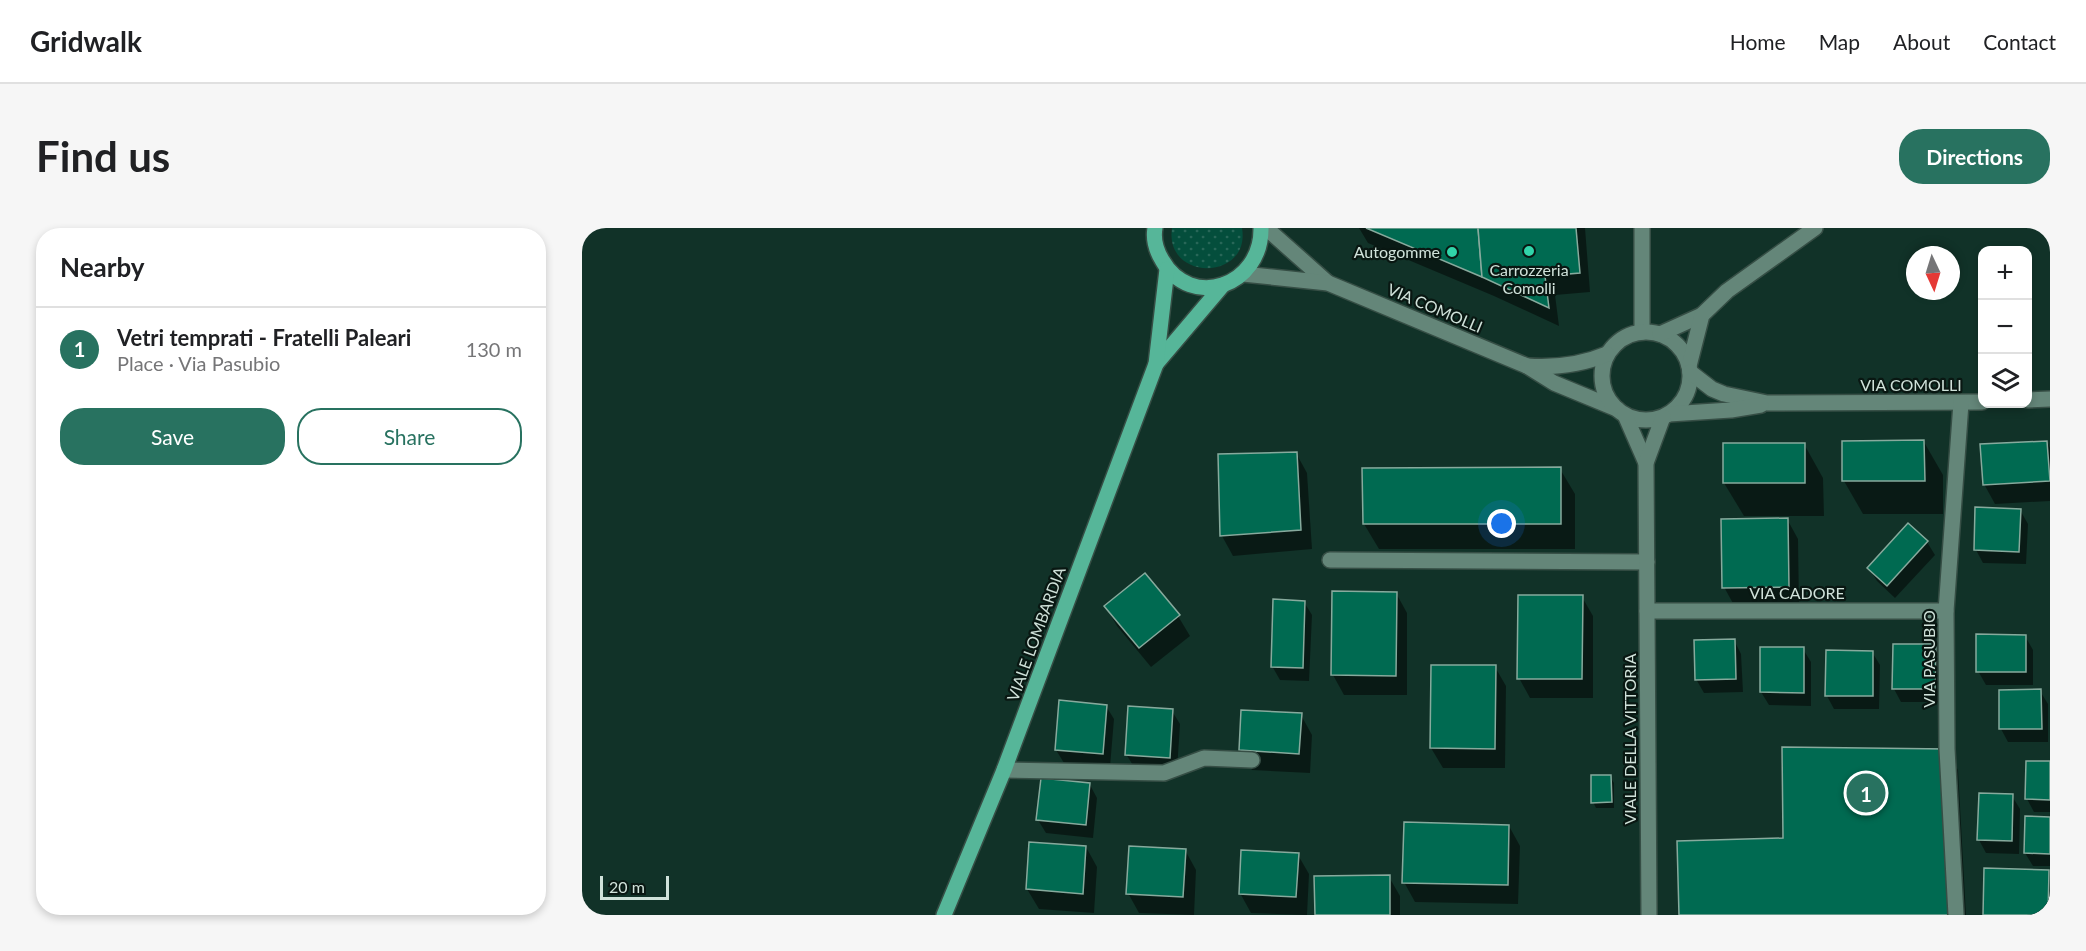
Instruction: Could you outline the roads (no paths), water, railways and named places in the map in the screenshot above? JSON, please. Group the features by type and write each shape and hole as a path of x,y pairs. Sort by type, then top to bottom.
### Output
{"main road":[{"path":"1155,228 1157,251 1167,269 1179,279 1208,288 1223,285 1243,274 1255,259 1261,242 1261,228"},
{"name":"VIALE LOMBARDIA","path":"944,915 1004,770 1156,364 1167,269"},
{"name":"VIALE LOMBARDIA","path":"1156,364 1223,285"}],"street":[{"name":"VIA COMOLLI","path":"1266,228 1328,283"},
{"path":"1642,228 1642,332 1660,334 1702,315 1727,291 1815,228"},
{"name":"VIA COMOLLI","path":"1243,274 1328,283 1527,366 1561,387 1644,420 1666,415 1741,409 1767,403"},
{"path":"1666,415 1678,406 1689,386 1690,369 1702,315"},
{"name":"VIA COMOLLI","path":"1527,366 1564,366 1585,362 1607,354 1622,338 1642,332"},
{"name":"VIA COMOLLI","path":"1660,334 1678,345 1690,369 1712,389 1724,394 1767,403 1978,402"},
{"path":"1607,354 1602,366 1602,382 1608,399 1621,412"},
{"path":"2032,400 2050,399"},
{"name":"VIA PASUBIO","path":"1956,915 1947,749 1946,611 1961,403"},
{"name":"VIALE DELLA VITTORIA","path":"1621,412 1646,463"},
{"name":"VIALE DELLA VITTORIA","path":"1649,915 1646,463 1666,415"},
{"path":"1330,560 1647,562"},
{"name":"VIA CADORE","path":"1647,611 1946,611"},
{"path":"1004,770 1164,773 1204,758 1251,760"}],"place":[{"name":"Carrozzeria Comolli","path":"1529,251"},
{"name":"Autogomme","path":"1452,252"},
{"name":"Vetri temprati - Fratelli Paleari","path":"1866,793"}]}
